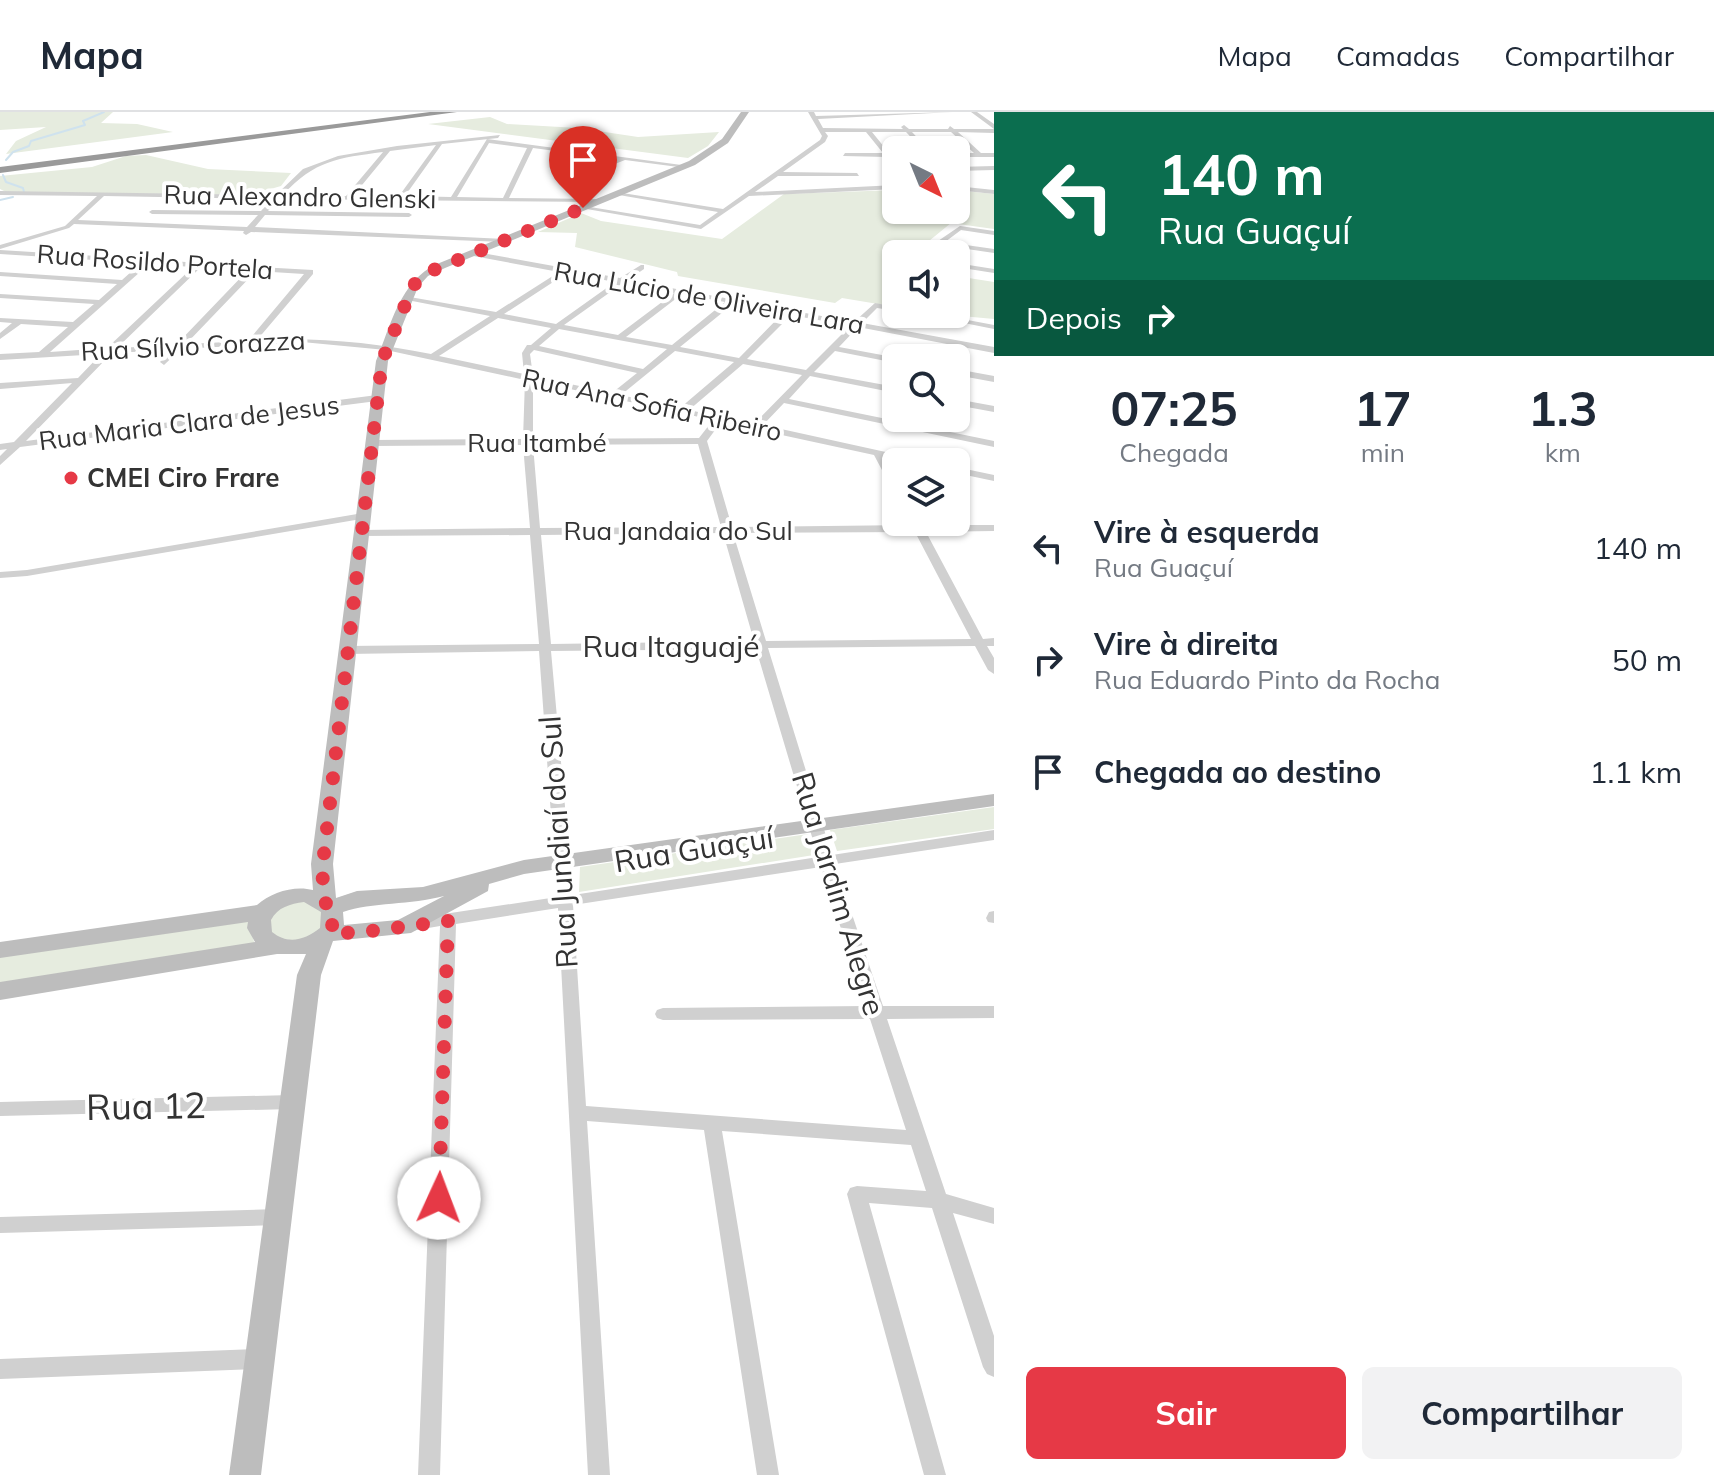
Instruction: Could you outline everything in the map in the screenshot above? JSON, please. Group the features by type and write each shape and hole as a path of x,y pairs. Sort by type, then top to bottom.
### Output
{"highway":[{"path":"0,166 415,112"},
{"path":"0,166 452,112"}],"main road":[{"path":"245,1475 309,975 328,920 322,868 377,398 386,347 415,282 424,274 686,166 725,141 745,112"},
{"name":"Rua Guaçuí","path":"513,869 403,927 355,933 328,920 357,899 423,894 513,869 994,800"},
{"path":"309,975 282,947 262,936 259,920 270,905 291,896 322,868"},
{"path":"322,868 334,889 357,899"},
{"path":"403,927 425,910 423,894"},
{"path":"291,896 304,895 328,920"},
{"path":"0,950 262,912"},
{"path":"0,991 282,947 305,947 328,920"}],"street":[{"path":"813,115 950,112"},
{"path":"974,112 994,129"},
{"path":"934,113 979,155"},
{"path":"583,208 701,227 823,141 822,130 813,115"},
{"path":"893,115 913,136"},
{"path":"822,130 994,129"},
{"path":"868,131 882,150"},
{"path":"242,237 301,173 314,165 387,151 498,136"},
{"path":"475,139 686,166"},
{"path":"453,199 487,141"},
{"path":"401,198 439,144"},
{"path":"505,200 531,146"},
{"path":"348,198 387,151"},
{"path":"573,162 578,152"},
{"path":"866,189 845,155 882,155"},
{"path":"970,155 994,155"},
{"path":"564,182 626,158"},
{"path":"970,169 994,168"},
{"path":"556,201 569,172"},
{"path":"777,174 857,175"},
{"path":"749,194 882,188"},
{"path":"970,189 994,192"},
{"name":"Rua Alexandro Glenski","path":"0,193 600,201"},
{"path":"616,194 725,211"},
{"path":"0,250 74,222 102,195"},
{"path":"164,195 152,212 409,215"},
{"path":"74,222 503,240"},
{"path":"942,240 960,228 994,233"},
{"path":"970,248 994,251"},
{"name":"Rua Rosildo Portela","path":"0,250 310,272 250,343"},
{"name":"Rua Lúcio de Oliveira Lara","path":"471,253 994,350"},
{"path":"41,355 156,254"},
{"path":"164,362 262,260"},
{"path":"0,462 199,265"},
{"path":"530,347 641,267"},
{"path":"970,267 994,271"},
{"path":"432,357 565,271"},
{"path":"0,274 124,282"},
{"path":"619,338 680,292"},
{"path":"0,296 100,302"},
{"path":"407,298 882,387"},
{"path":"613,397 730,302"},
{"path":"755,428 875,305 882,306"},
{"path":"681,412 741,361 789,312"},
{"path":"0,320 75,325"},
{"path":"0,337 20,321"},
{"path":"970,323 994,325"},
{"name":"Rua Sílvio Corazza","path":"0,357 322,340 386,347"},
{"name":"Rua Ana Sofia Ribeiro","path":"386,347 717,421 882,454"},
{"path":"530,347 646,372"},
{"name":"Rua Jundiaí do Sul","path":"530,347 526,353 529,378 528,443 563,862 599,1475"},
{"path":"833,348 882,357"},
{"path":"970,375 994,379"},
{"path":"0,386 80,380"},
{"name":"Rua Maria Clara de Jesus","path":"0,447 377,398"},
{"path":"782,400 994,444"},
{"path":"970,405 994,409"},
{"path":"702,441 717,421"},
{"name":"Rua Itambé","path":"372,443 702,441"},
{"name":"Rua Jardim Alegre","path":"702,441 815,826 994,1367"},
{"path":"878,453 882,461"},
{"path":"970,473 994,477"},
{"name":"Rua Jandaia do Sul","path":"0,575 362,525 535,532 882,526"},
{"name":"Rua Jandaia do Sul","path":"970,527 994,528"},
{"path":"923,536 994,670"},
{"name":"Rua Itaguajé","path":"347,650 994,642"},
{"name":"Rua Guaçuí","path":"403,927 994,835"},
{"path":"429,1475 448,921"},
{"path":"663,1014 994,1012"},
{"name":"Rua 12","path":"0,1109 292,1102"},
{"path":"577,1113 917,1138"},
{"path":"712,1124 768,1475"},
{"path":"935,1475 857,1194 937,1200 994,1216"},
{"path":"0,1225 278,1217"},
{"path":"0,1369 259,1359"}],"shaded area":[{"path":"0,112 113,112 101,123 137,124 173,132 6,154 16,141 46,127 0,130"},
{"path":"490,117 507,124 578,128 638,137 719,132 708,146 688,158 428,124"},
{"path":"146,155 208,169 291,173 281,186 250,195 6,192 0,189 0,176 92,167 126,156"},
{"path":"882,190 882,224 950,224 930,240 882,240 882,305 842,298 835,303 678,276 677,272 575,247 577,233 538,232 581,213 601,221 722,239 784,194"},
{"path":"970,191 994,194 994,229 958,224 970,224"},
{"path":"970,278 994,282 994,319 970,317"},
{"path":"994,807 994,829 837,851 830,830"},
{"path":"808,834 814,855 579,892 580,867"},
{"path":"303,900 320,905 328,925 306,943 268,936 267,914 273,908"},
{"path":"248,921 255,945 0,986 0,957"}],"waterway":[{"path":"6,160 13,152 29,146 31,141 85,125 83,121 104,112"},
{"path":"3,175 6,182 23,188 24,192"},
{"path":"0,200 13,197"}],"place":[{"name":"CMEI Ciro Frare","path":"71,478"}],"route":[{"path":"439,1198 448,921 355,933 330,932 335,916 325,902 322,871 382,361 413,286 424,274 583,208"}]}
